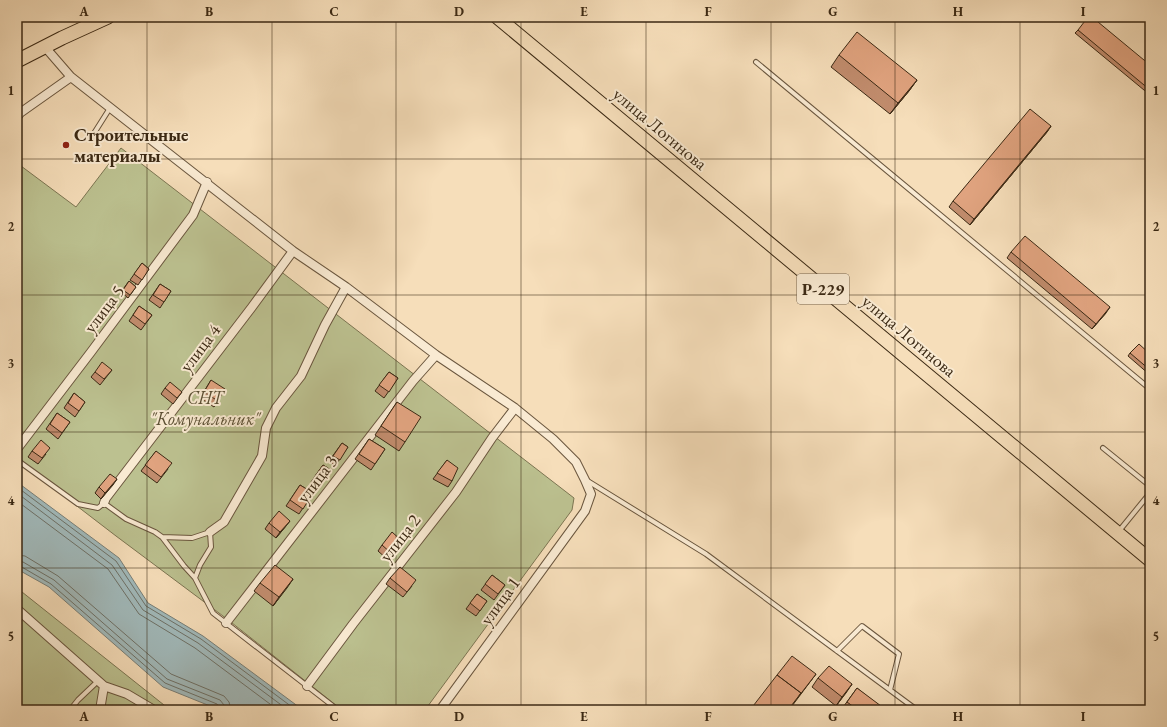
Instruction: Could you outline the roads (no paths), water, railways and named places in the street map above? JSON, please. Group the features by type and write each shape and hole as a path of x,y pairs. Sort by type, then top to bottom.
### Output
{"main road":[{"path":"17,61 108,17"},
{"name":"улица Логинова","path":"497,17 1150,560"}],"street":[{"path":"45,47 72,77 293,251 346,286 436,356 515,408 553,439 576,462 585,480"},
{"path":"17,117 20,113 72,77"},
{"name":"улица 5","path":"17,449 193,215 206,182"},
{"name":"улица 4","path":"104,503 106,498 293,251"},
{"path":"210,532 224,522 262,456 266,428 276,408 301,376 325,324 346,286"},
{"name":"улица 3","path":"226,623 403,393 436,356"},
{"name":"улица 2","path":"307,686 353,624 456,492 492,438 515,408"},
{"name":"улица 1","path":"440,710 585,511 590,494 585,480"},
{"path":"19,614 101,684 127,694 154,710"},
{"path":"100,710 101,684"}],"lane":[{"path":"756,62 1150,389"},
{"path":"91,138 111,108"},
{"path":"1103,448 1150,486"},
{"path":"17,460 78,504 98,508 104,503 126,519 155,532 162,537 195,578 213,613 338,710"},
{"path":"585,480 706,554 917,710"},
{"path":"1117,533 1150,493"},
{"path":"162,537 192,538 210,532 211,547 200,565 195,578"},
{"path":"837,651 862,626 899,654 890,690"},
{"path":"70,710 78,700 101,684"}],"water":[{"path":"17,482 119,558 148,603 203,636 303,710 220,710 163,687 49,587 17,569"}],"place":[{"name":"Строительные материалы","path":"66,145"}],"park label":[{"name":"СНТ \"Комунальник\"","path":"205,408"}]}
